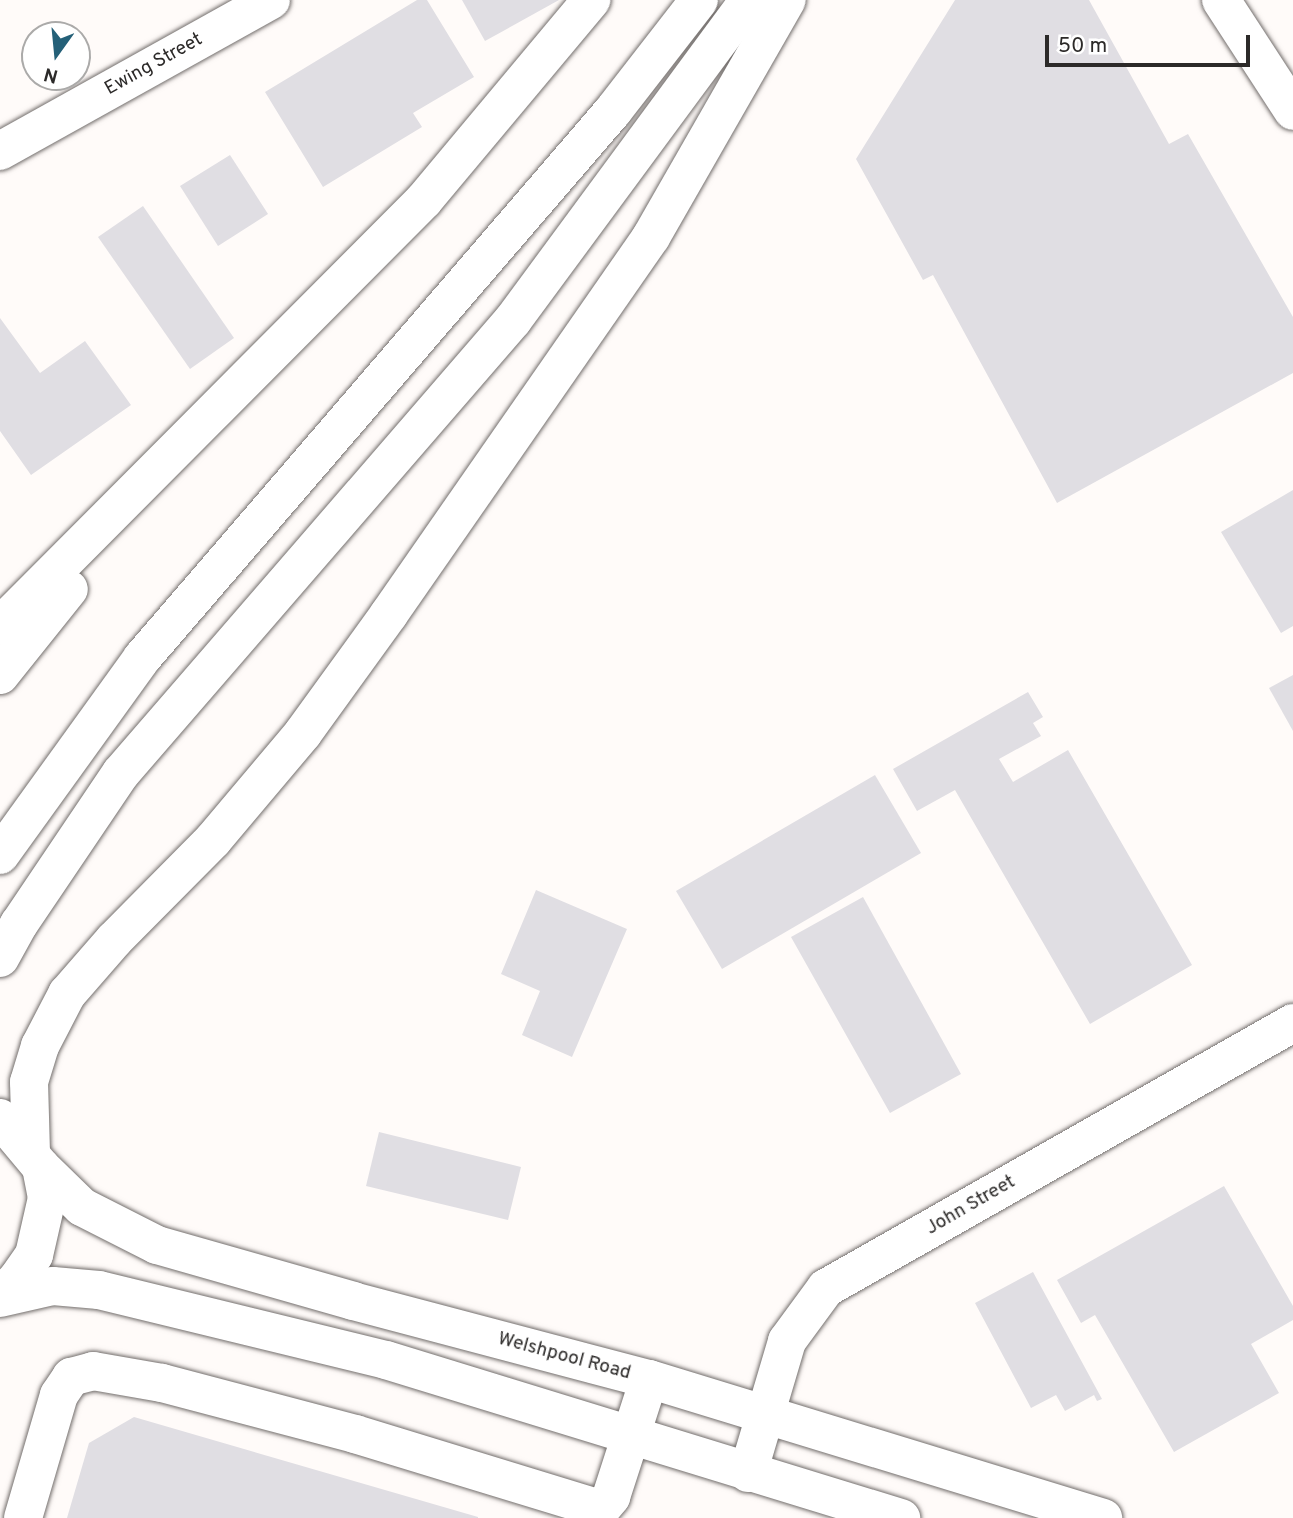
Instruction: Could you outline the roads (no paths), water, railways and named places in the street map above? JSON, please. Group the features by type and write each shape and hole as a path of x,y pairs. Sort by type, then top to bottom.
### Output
{"main road":[{"name":"Ewing Street","path":"0,151 271,0"},
{"path":"0,626 258,370 424,200 591,0"},
{"path":"0,855 142,658 613,111 699,0"},
{"path":"0,958 121,773 513,320 750,0"},
{"path":"0,1297 27,1267 39,1242 47,1198 36,1160 29,1082 40,1046 67,994 114,940 213,840 303,733 651,237 787,0"},
{"path":"1221,0 1293,111"},
{"path":"0,675 46,616 258,370"},
{"name":"John Street","path":"748,1473 787,1341 826,1288 1293,1023"},
{"name":"Welshpool Road","path":"0,1118 82,1207 157,1245 353,1301 649,1379 1103,1518"},
{"path":"0,1297 53,1286 99,1290 386,1360 901,1518"},
{"path":"23,1518 59,1395 71,1377 93,1371 162,1383 355,1434 594,1514 611,1497 633,1437 649,1379"}]}
